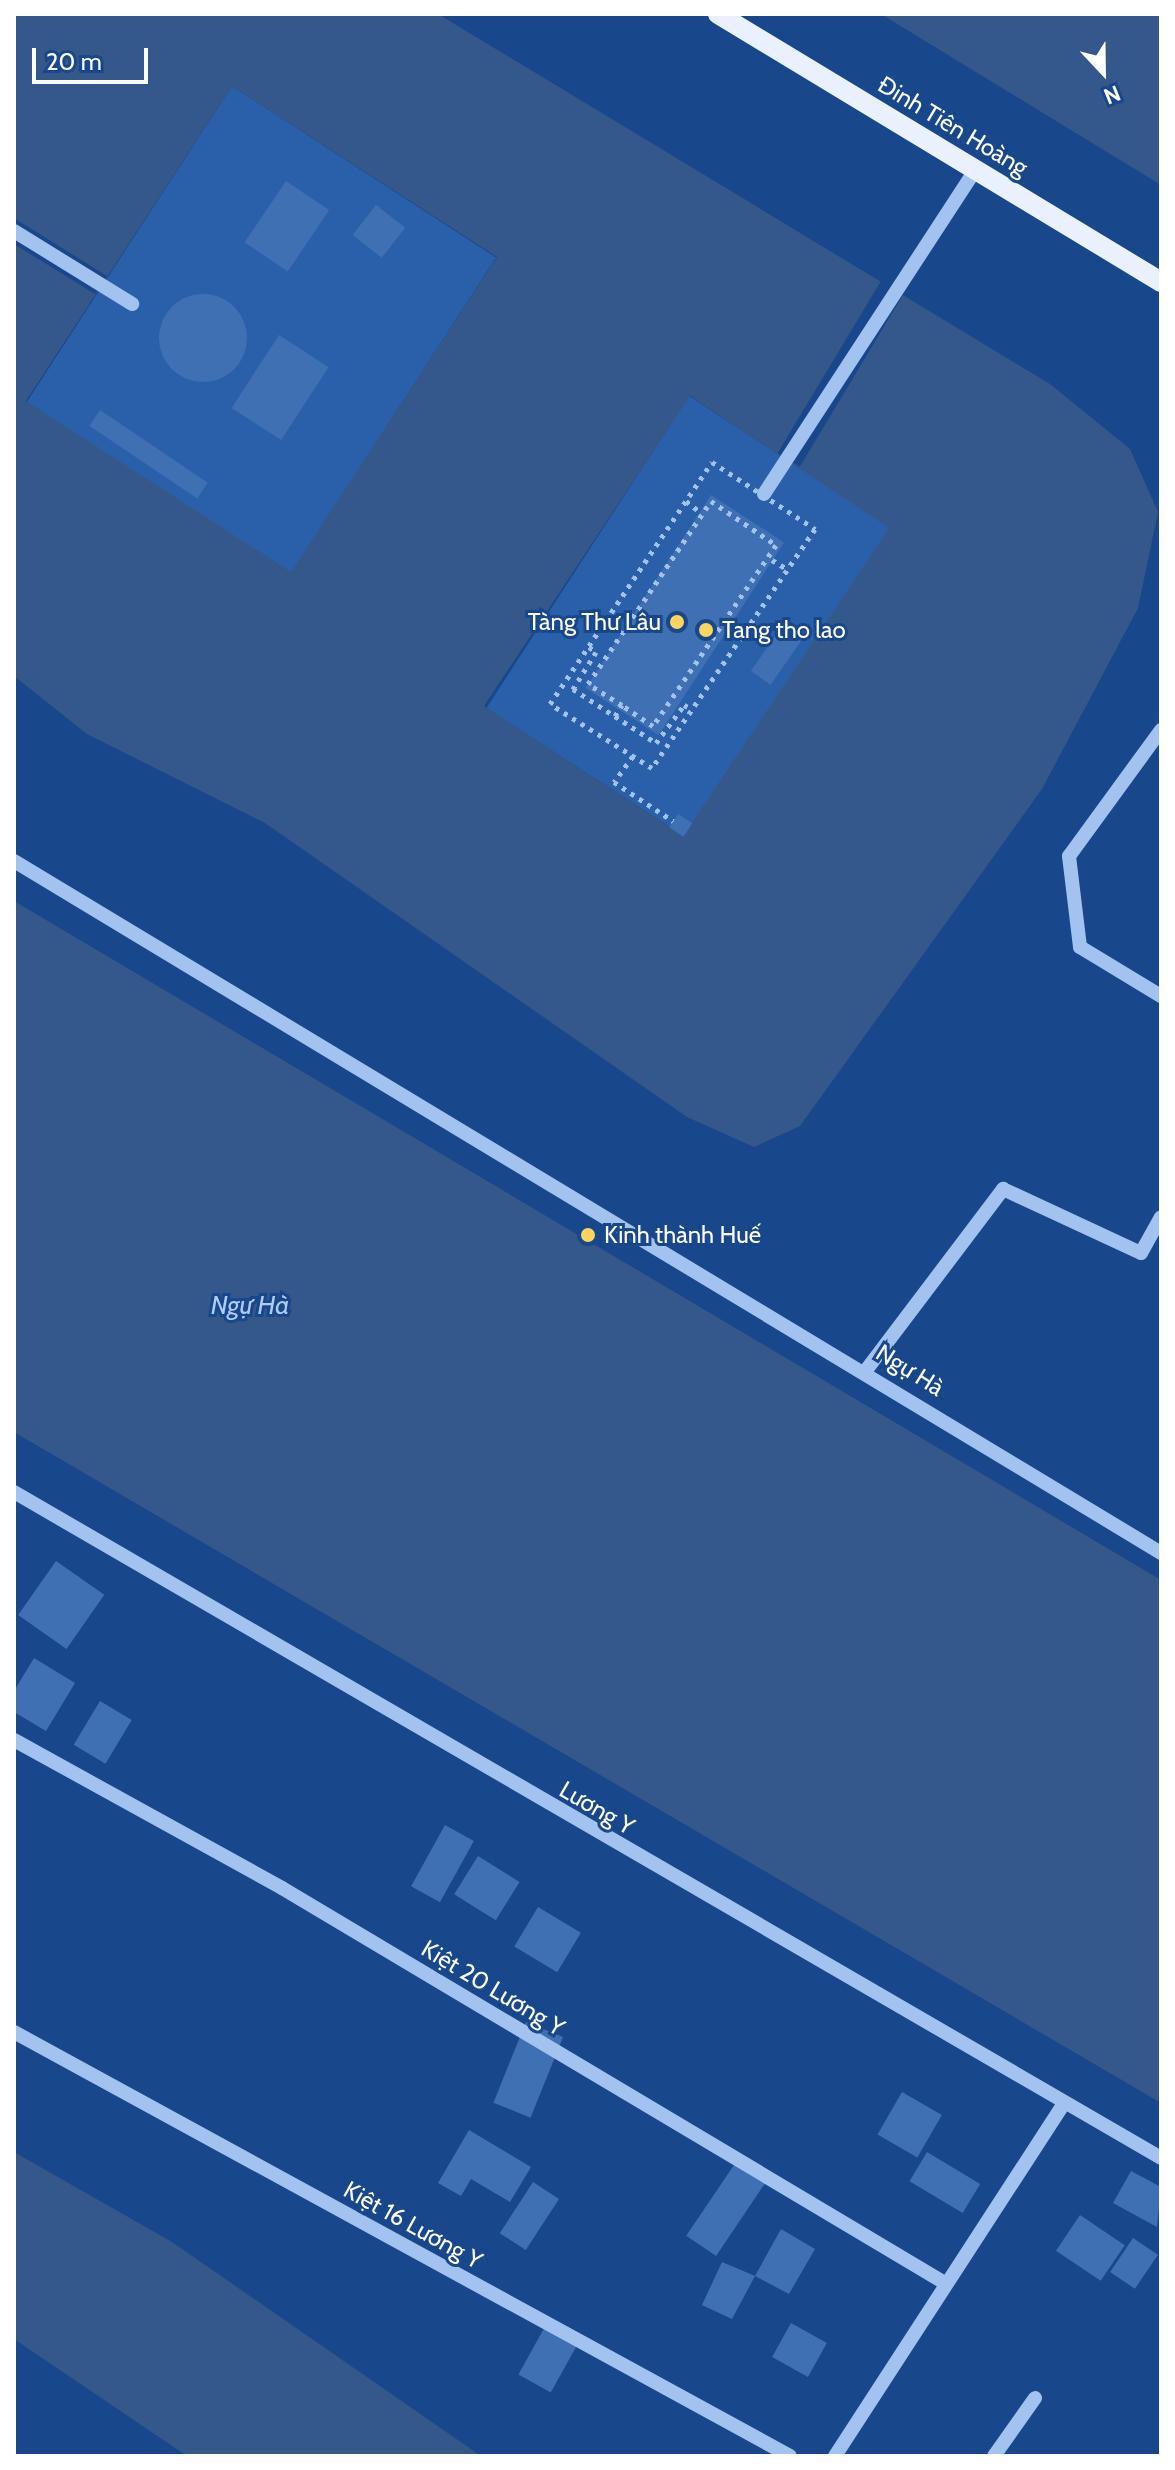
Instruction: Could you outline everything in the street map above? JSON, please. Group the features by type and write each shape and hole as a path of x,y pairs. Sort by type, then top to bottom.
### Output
{"main road":[{"name":"Đinh Tiên Hoàng","path":"718,14 1161,282"}],"street":[{"path":"764,494 909,265 975,170"},
{"path":"14,231 132,304"},
{"path":"1161,730 1069,856 1080,947 1161,996"},
{"name":"Ngự Hà","path":"14,861 867,1369 1161,1553"},
{"path":"867,1369 1003,1189 1141,1253 1161,1217"},
{"path":"1149,1240 1161,1252"},
{"name":"Lương Y","path":"14,1492 1161,2158"},
{"name":"Kiệt 20 Lương Y","path":"14,1740 282,1888 945,2283"},
{"name":"Kiệt 16 Lương Y","path":"14,2032 790,2456"},
{"path":"835,2456 1064,2103"},
{"path":"994,2456 1035,2398"}],"path":[{"path":"712,462 764,494 815,529 652,768 550,704 712,462"},
{"path":"686,501 700,512"},
{"path":"711,501 776,545 653,726 622,705 588,684 711,501"},
{"path":"772,560 787,569"},
{"path":"589,647 596,652 573,689 656,743 684,705 692,709"},
{"path":"615,716 622,705"},
{"path":"633,756 614,782 673,821"}],"shaded area":[{"path":"232,86 496,258 291,574 27,402"},
{"path":"689,396 890,527 688,839 486,708"}],"water":[{"path":"14,14 438,14 1050,384 1130,449 1158,512 1138,608 1042,789 800,1126 754,1147 687,1117 265,823 87,734 14,676","holes":["232,86 497,257 291,572 26,401","690,396 889,528 683,836 484,706"]},
{"path":"881,14 1161,14 1161,185"},
{"name":"Ngự Hà","path":"14,901 1161,1580 1161,2103 14,1432"},
{"path":"14,2152 172,2242 481,2456 187,2456 14,2339"}],"pier":[{"path":"14,218 107,276 95,294 14,244"},
{"path":"881,281 903,294 800,467 777,453"}],"building":[{"path":"286,181 329,210 288,271 245,242"},
{"path":"376,205 405,228 382,258 353,235"},
{"path":"203,294 220,298 234,307 243,321 247,338 243,355 234,369 220,378 203,382 186,378 172,369 163,355 159,338 163,321 172,307 186,298"},
{"path":"279,335 328,367 281,440 232,408"},
{"path":"100,410 208,483 197,498 89,426"},
{"name":"Tàng Thư Lâu","path":"711,495 784,542 659,735 586,688"},
{"path":"783,625 803,639 771,685 751,671"},
{"path":"678,814 692,823 684,837 669,827"},
{"path":"56,1561 104,1595 66,1649 18,1615"},
{"path":"34,1658 75,1683 46,1731 14,1712 14,1691"},
{"path":"100,1701 132,1720 105,1764 74,1745"},
{"path":"445,1825 474,1841 440,1902 411,1886"},
{"path":"478,1856 520,1882 496,1920 454,1894"},
{"path":"538,1907 581,1933 557,1972 514,1946"},
{"path":"526,2022 563,2037 530,2118 493,2103"},
{"path":"902,2092 942,2115 917,2157 877,2134"},
{"path":"469,2130 531,2167 510,2202 471,2179 461,2196 438,2183"},
{"path":"927,2152 980,2184 963,2213 909,2181"},
{"path":"736,2162 766,2182 716,2256 686,2236"},
{"path":"1131,2171 1161,2187 1157,2227 1113,2203"},
{"path":"533,2182 559,2199 526,2250 500,2233"},
{"path":"1080,2215 1125,2245 1101,2281 1056,2251"},
{"path":"781,2229 815,2249 789,2294 755,2276"},
{"path":"1133,2238 1158,2255 1135,2289 1110,2272"},
{"path":"722,2262 755,2276 732,2319 702,2305"},
{"path":"547,2323 579,2341 551,2393 518,2375"},
{"path":"791,2323 827,2343 808,2377 772,2357"}],"place":[{"name":"Tàng Thư Lâu","path":"677,622"},
{"name":"Tang tho lao","path":"706,630"},
{"name":"Kinh thành Huế","path":"588,1235"}]}
